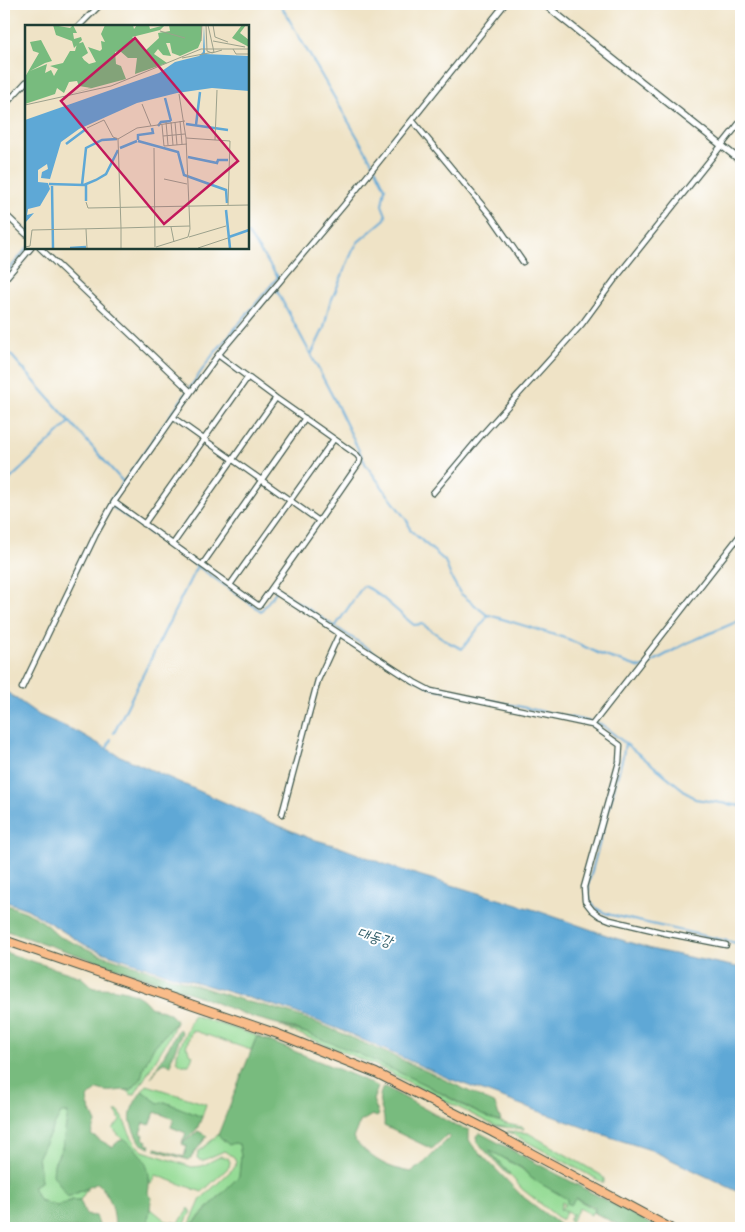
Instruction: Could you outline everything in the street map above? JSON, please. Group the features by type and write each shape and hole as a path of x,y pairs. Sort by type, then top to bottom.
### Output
{"highway":[{"path":"4,940 306,1044 359,1066 417,1093 492,1132 670,1228"}],"street":[{"path":"80,25 101,4"},
{"path":"22,688 70,586 114,502 191,392 218,355 344,204 505,4"},
{"path":"544,4 741,161"},
{"path":"4,106 25,83"},
{"path":"412,120 491,216 523,262"},
{"path":"433,493 478,438 582,324 615,279 741,121"},
{"path":"4,213 25,233"},
{"path":"4,280 30,249"},
{"path":"41,249 191,392"},
{"path":"114,502 259,606 360,459 218,355"},
{"path":"144,524 248,377"},
{"path":"173,544 276,398"},
{"path":"174,418 319,521"},
{"path":"202,564 305,418"},
{"path":"230,585 334,439"},
{"path":"592,724 741,534"},
{"path":"271,589 414,682 431,691 592,724 620,745 619,762 584,887 584,901 592,910 610,920 726,945"},
{"path":"282,814 318,680 339,634"}],"green space":[{"path":"4,904 26,912 43,922 58,936 99,954 323,1025 495,1104 501,1121 488,1118 426,1085 359,1054 296,1029 252,1017 196,995 4,930"},
{"path":"4,952 81,977 93,988 117,989 132,993 139,996 150,1007 166,1012 176,1022 153,1048 144,1066 141,1079 131,1090 110,1091 98,1089 87,1098 96,1123 91,1135 112,1147 125,1139 142,1157 148,1169 148,1193 152,1198 148,1219 152,1228 115,1228 111,1204 98,1183 68,1197 53,1175 54,1164 62,1148 68,1113 61,1113 38,1156 41,1182 33,1186 39,1200 57,1206 73,1200 80,1200 86,1215 96,1216 100,1228 4,1228 6,1212 4,1207"},
{"path":"193,1015 257,1036 251,1050 192,1030 186,1047 189,1053 193,1055 189,1065 182,1065 177,1061 177,1054"},
{"path":"176,1022 169,1038 135,1094 132,1095 125,1090 131,1090 141,1079 144,1066 153,1048"},
{"path":"280,1026 318,1037 375,1060 474,1112 510,1125 523,1127 524,1129 495,1126 375,1065"},
{"path":"179,1029 182,1032 171,1060 171,1065 164,1063 160,1065 151,1078"},
{"path":"257,1036 378,1087 373,1100 379,1115 377,1117 372,1115 360,1122 353,1138 379,1161 394,1168 411,1172 424,1163 450,1137 448,1134 432,1149 384,1126 380,1099 383,1087 385,1087 456,1126 469,1130 469,1140 473,1146 522,1196 564,1228 189,1228 239,1176 241,1156 239,1144 229,1145 218,1135"},
{"path":"147,1085 206,1104 202,1117 165,1102 158,1103 142,1091"},
{"path":"142,1091 158,1103 165,1102 202,1117 197,1129 182,1143 186,1133 171,1127 174,1119 155,1112 150,1125 144,1123 140,1133 144,1135 143,1139 147,1141 146,1144 150,1145 149,1148 140,1143 130,1117 131,1111"},
{"path":"116,1111 119,1111 135,1144 143,1151 192,1167 202,1166 221,1156 228,1158 230,1162 229,1167 202,1192 156,1175 152,1184 150,1184 150,1180 125,1139 122,1139 113,1129 120,1120"},
{"path":"61,1113 69,1113 62,1148 54,1164 68,1197 88,1188 80,1200 72,1200 57,1206 39,1200 32,1186 41,1182 38,1156"},
{"path":"198,1131 207,1136 189,1160 156,1150 156,1148 184,1157 187,1146 182,1144"},
{"path":"507,1131 528,1133 601,1175 604,1183"},
{"path":"480,1133 658,1228 624,1228 595,1213 595,1208 576,1198 571,1205 567,1203 567,1199 531,1178 522,1168 489,1150 510,1174 508,1175 477,1142 476,1136"},
{"path":"218,1135 229,1145 239,1144 241,1156 239,1176 188,1228 201,1199 235,1167 236,1161 234,1157 224,1151 202,1161 197,1158 198,1152"},
{"path":"488,1149 522,1169 531,1178 568,1199 571,1205 575,1198 594,1209 595,1213 592,1212 591,1215 579,1208 571,1222 569,1221 572,1215 561,1209 565,1204 562,1202 560,1209 566,1213 560,1219 522,1189"},
{"path":"189,1208 191,1211 183,1228 159,1228 153,1223 150,1225 148,1219 150,1209 166,1221 179,1223"}],"water":[{"name":"대동강","path":"4,690 39,715 80,733 118,755 309,838 337,846 395,868 535,910 615,938 655,950 741,968 741,1193 651,1150 450,1079 341,1030 289,1010 99,951 85,945 27,909 4,901"}],"waterway":[{"path":"280,4 376,169 385,188 382,205 386,215 385,219 358,242 353,250 329,306 324,328 311,355 366,465 408,522 410,530 445,561 460,593 487,615"},
{"path":"114,733 197,566 108,504 212,356 278,277 249,235"},
{"path":"4,276 26,249"},
{"path":"276,289 311,355"},
{"path":"4,347 124,483"},
{"path":"4,485 70,422"},
{"path":"197,566 261,611 278,589 410,676 433,688 601,724 695,799 741,806"},
{"path":"335,627 363,586 374,591 414,625 422,624 462,649 488,616"},
{"path":"489,615 568,639 602,655 641,668 687,643 741,620"},
{"path":"107,748 111,739"},
{"path":"625,743 589,882 589,895 592,904 599,910 611,915 741,944"}]}
